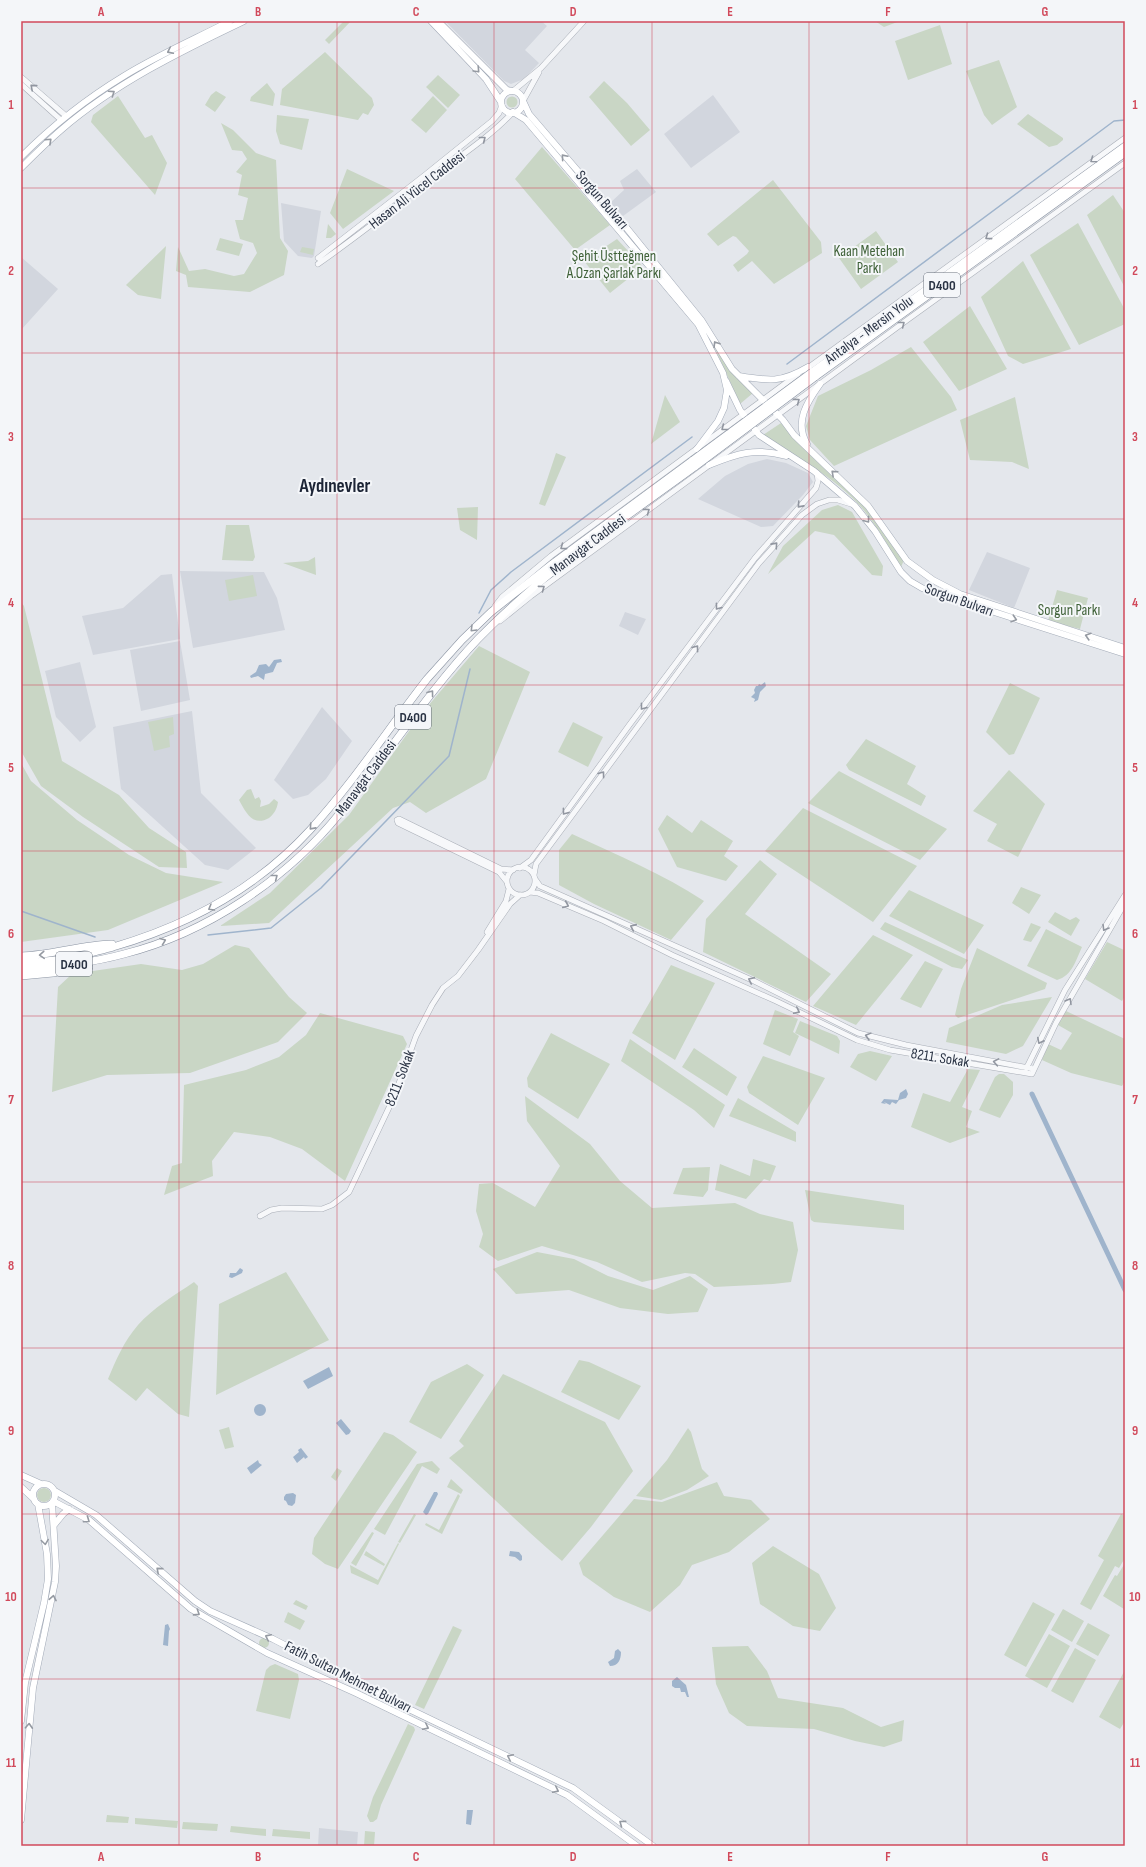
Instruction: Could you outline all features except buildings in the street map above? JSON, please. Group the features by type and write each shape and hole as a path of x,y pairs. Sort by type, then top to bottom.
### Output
{"highway":[{"name":"Antalya - Mersin Yolu","path":"1068,190 1125,146"},
{"name":"Antalya - Mersin Yolu","path":"694,463 811,372 1068,190 1125,153"},
{"name":"Manavgat Caddesi","path":"21,963 65,959 122,944 172,927 200,914 251,883 288,853 330,807 444,660 491,612 552,564 694,463"},
{"name":"Manavgat Caddesi","path":"21,969 60,967 126,954 175,936 226,912 262,887 300,856 340,814 437,685 513,604 694,463"},
{"path":"21,956 52,954 101,944 122,944"},
{"path":"21,976 53,973 114,961 126,954"}],"main road":[{"path":"21,157 63,118 125,75 230,21"},
{"path":"21,168 61,129 120,87 202,41 244,21"},
{"path":"431,21 486,79 506,111 513,112 519,110 523,101 520,94 507,90 501,85 438,21"},
{"path":"502,104 506,92 513,91"},
{"name":"Sorgun Bulvarı","path":"523,101 529,114 625,226 702,320 732,369 794,434 868,506 907,562 933,580 976,600 1125,648"},
{"name":"Sorgun Bulvarı","path":"513,112 526,120 698,324 724,373 726,381 743,414 756,432 765,440 817,473 855,506 872,527 901,572 910,581 930,591 1125,654"},
{"path":"739,376 762,380 781,380 811,372"},
{"path":"697,449 718,421 724,408 727,390 726,381"},
{"path":"812,452 801,430 806,408 820,384"},
{"path":"709,465 735,454 748,452 769,452 795,459"},
{"path":"901,572 907,562"},
{"path":"930,591 933,580"},
{"path":"21,1476 41,1484 49,1485 55,1491 53,1502 55,1582 33,1688 21,1820"},
{"path":"21,1721 25,1683 44,1603 48,1579 46,1554 34,1492 41,1484"},
{"path":"21,1487 36,1501 47,1506 53,1502"},
{"name":"Fatih Sultan Mehmet Bulvarı","path":"55,1491 96,1515 195,1601 210,1612 268,1637 417,1713 573,1788 653,1846"},
{"name":"Fatih Sultan Mehmet Bulvarı","path":"53,1502 89,1520 191,1609 204,1618 267,1653 356,1693 567,1795 637,1846"},
{"path":"54,1525 69,1509"}],"street":[{"path":"513,91 541,68 584,21"},
{"path":"523,101 541,68"},
{"path":"21,77 63,118"},
{"path":"21,84 63,118"},
{"name":"Hasan Ali Yücel Caddesi","path":"502,104 499,113 486,126 318,261 347,244 462,155 506,120 513,112"},
{"path":"491,612 502,597 551,556 743,414 763,400 811,372 1125,138"},
{"path":"489,628 709,465 1125,163"},
{"path":"817,473 818,481 816,488 755,558 630,724 531,860 520,868 513,870 501,869 399,819 397,820 398,823 499,872 514,893 520,895 530,892 534,886 536,864 759,563 802,515 817,504 829,500 838,500 855,506"},
{"path":"520,868 530,870 540,886 754,981 858,1033 906,1045 1026,1070 1034,1069 1056,1023 1125,903"},
{"path":"507,882 508,876 513,870"},
{"path":"470,960 506,902 510,889"},
{"name":"8211. Sokak","path":"530,892 538,893 604,921 672,955 776,1001 857,1040 890,1050 1026,1070"},
{"name":"8211. Sokak","path":"260,1216 271,1210 282,1208 322,1209 332,1205 349,1192 394,1096 416,1036 443,988 458,976 510,904 520,895"},
{"path":"1026,1070 1066,990 1125,895"}],"shaded area":[{"path":"445,21 541,21 547,26 525,50 539,63 524,79 511,84 504,81"},
{"path":"713,95 740,132 691,168 664,134"},
{"path":"637,169 656,192 623,216 610,203 624,190 620,181"},
{"path":"281,203 321,211 314,256 312,258 298,256 284,241"},
{"path":"21,257 58,289 21,330"},
{"path":"767,459 786,463 808,473 813,482 803,495 773,526 761,527 698,499 725,476 748,464"},
{"path":"987,552 1030,568 1014,608 969,590"},
{"path":"180,571 264,572 277,598 285,630 193,648"},
{"path":"172,574 180,639 93,655 82,616 123,608 161,575"},
{"path":"625,612 646,619 638,635 619,626"},
{"path":"180,641 190,700 141,711 130,650"},
{"path":"80,662 96,727 80,742 56,717 45,671"},
{"path":"322,707 352,741 326,779 308,795 293,799 274,780"},
{"path":"192,711 201,793 256,848 228,870 205,865 121,789 113,727"},
{"path":"319,1828 358,1832 357,1846 318,1846"}],"green space":[{"path":"344,21 351,21 329,44 325,40"},
{"path":"875,21 900,21 884,27"},
{"path":"940,25 952,64 908,80 895,41"},
{"path":"325,52 372,98 374,105 368,115 363,113 358,120 280,105 282,89"},
{"path":"999,60 1017,107 992,125 984,115 966,71"},
{"path":"438,75 460,95 448,108 426,87"},
{"path":"604,81 627,103 650,130 631,146 589,97"},
{"path":"267,83 275,94 273,106 250,101 251,97"},
{"path":"216,91 226,97 215,112 205,105 211,95"},
{"path":"118,96 145,138 152,135 167,163 155,195 91,122 93,115"},
{"path":"433,96 447,110 426,133 411,120"},
{"path":"510,97 514,97 516,98 516,106 510,107 507,104 507,100"},
{"path":"1028,114 1063,138 1063,140 1057,145 1049,147 1017,124"},
{"path":"277,115 309,119 302,150 280,144 276,131"},
{"path":"221,123 233,130 256,153 276,160 280,238 288,251 284,275 250,292 188,287 186,275 176,271 178,247 189,271 205,269 234,276 244,274 257,253 253,243 240,239 235,220 243,220 248,198 238,195 242,175 236,172 247,159 242,151 232,150"},
{"path":"542,147 610,225 575,250 515,179"},
{"path":"347,169 394,191 343,229 330,213"},
{"path":"773,180 821,242 822,253 774,284 752,261 738,272 733,265 749,251 736,237 733,236 718,246 707,234"},
{"path":"1113,195 1125,213 1125,288 1087,215"},
{"path":"1078,223 1125,310 1125,324 1079,345 1030,255"},
{"path":"328,224 336,234 331,238 326,238"},
{"name":"Kaan Metehan Parkı","path":"876,231 898,262 861,289 839,258"},
{"path":"220,238 243,244 239,256 216,250"},
{"name":"Şehit Üstteğmen A.Ozan Şarlak Parkı","path":"617,239 643,267 610,293 584,261"},
{"path":"166,246 161,299 138,295 126,285"},
{"path":"302,247 314,249 313,255 300,252"},
{"path":"1023,261 1071,349 1023,364 1008,356 981,297"},
{"path":"970,306 1007,369 959,391 923,342"},
{"path":"714,346 753,393 740,404"},
{"path":"911,347 951,397 957,410 834,466 810,440 806,426 818,396 871,370"},
{"path":"665,395 680,422 651,444"},
{"path":"1015,397 1029,469 1012,462 970,460 960,420"},
{"path":"781,423 810,455 864,506 904,560 901,567 873,522 851,497 828,477 763,435"},
{"path":"556,453 566,457 545,506 539,504"},
{"path":"838,505 852,512 883,566 882,576 872,575 834,535 815,531 768,574 783,546 822,510"},
{"path":"478,507 477,540 460,530 457,508"},
{"path":"226,525 249,525 255,557 253,561 222,560"},
{"path":"315,557 316,575 283,563 308,561"},
{"path":"253,575 257,596 229,601 225,580"},
{"name":"Sorgun Parkı","path":"1057,590 1088,598 1080,629 1048,621"},
{"path":"21,602 24,606 62,761 119,795 149,828 186,852 187,868 159,867 83,817 41,786 21,751"},
{"path":"479,646 530,672 486,779 426,813 410,802 393,808 269,923 220,926 270,893 349,815 422,713"},
{"path":"1010,683 1040,698 1014,754 1009,755 986,732"},
{"path":"173,717 174,734 169,736 170,747 154,751 148,722"},
{"path":"573,722 603,737 588,767 558,752"},
{"path":"866,739 916,766 907,784 926,796 921,806 849,770 846,765"},
{"path":"21,763 31,781 77,820 129,855 166,873 223,882 108,930 21,942"},
{"path":"1009,770 1045,804 1018,857 987,841 997,824 973,811"},
{"path":"839,771 947,829 920,860 808,803"},
{"path":"251,789 255,799 259,797 261,801 260,807 269,804 274,799 278,802 275,811 269,818 259,821 254,820 244,810 239,800 247,790"},
{"path":"803,808 917,866 873,922 765,851"},
{"path":"667,815 692,833 701,820 733,841 724,856 738,866 726,881 677,867 658,829"},
{"path":"572,834 656,873 704,901 671,940 594,904 559,885 559,850"},
{"path":"760,860 777,874 745,914 831,974 806,1002 703,952 706,919"},
{"path":"1021,887 1041,895 1029,914 1012,903"},
{"path":"909,890 984,925 964,954 889,916"},
{"path":"1055,912 1070,920 1076,917 1080,920 1071,936 1048,922"},
{"path":"885,922 968,960 962,969 952,967 880,929"},
{"path":"1031,923 1041,927 1031,942 1023,940"},
{"path":"1046,929 1082,947 1070,971 1062,978 1057,980 1027,966"},
{"path":"873,935 913,955 856,1025 813,1006"},
{"path":"1107,942 1124,950 1125,948 1125,996 1122,1001 1085,979"},
{"path":"235,945 249,948 289,997 307,1013 278,1042 190,1073 107,1075 52,1092 58,987 72,974 141,964 182,970 203,964"},
{"path":"977,948 1047,983 1045,989 958,1018 955,1015 961,989"},
{"path":"925,961 943,969 921,1008 900,999"},
{"path":"671,965 715,983 675,1060 632,1033"},
{"path":"1052,997 1023,1046 1006,1054 946,1042 949,1028 1002,1005"},
{"path":"775,1010 798,1019 793,1032 799,1036 790,1056 763,1044"},
{"path":"1066,1011 1125,1039 1125,1081 1122,1086 1071,1073 1042,1060 1048,1044 1061,1050 1072,1033 1058,1025"},
{"path":"320,1013 403,1036 407,1044 345,1181 302,1149 270,1137 234,1132 212,1161 213,1176 164,1195 172,1166 182,1163 184,1085 246,1070 279,1057 306,1035"},
{"path":"800,1021 837,1036 840,1041 839,1054 795,1033"},
{"path":"551,1033 610,1064 578,1119 528,1087 527,1078"},
{"path":"630,1039 725,1105 714,1128 694,1110 621,1061"},
{"path":"694,1048 737,1077 727,1096 682,1067"},
{"path":"870,1051 892,1056 876,1081 850,1067 858,1054"},
{"path":"763,1056 825,1078 798,1125 749,1093 747,1087"},
{"path":"968,1069 980,1070 962,1107 972,1111 966,1127 980,1132 950,1143 911,1127 923,1093 950,1102"},
{"path":"999,1074 1004,1074 1013,1082 1013,1095 1000,1118 979,1110 995,1077"},
{"path":"525,1096 590,1144 620,1181 652,1208 735,1203 760,1214 793,1222 798,1250 791,1282 714,1287 695,1274 685,1273 642,1282 597,1262 542,1246 498,1261 479,1247 483,1234 476,1211 479,1184 493,1183 535,1207 560,1166 527,1121"},
{"path":"738,1098 796,1132 796,1142 729,1116"},
{"path":"753,1159 776,1166 770,1181 764,1179 746,1199 715,1190 720,1164 750,1176"},
{"path":"710,1167 708,1190 703,1197 673,1194 683,1168"},
{"path":"805,1190 904,1205 904,1230 814,1222 811,1220"},
{"path":"537,1252 574,1259 608,1276 653,1290 690,1276 708,1289 698,1312 668,1314 620,1308 569,1290 516,1294 493,1269"},
{"path":"286,1272 329,1340 216,1395 219,1304"},
{"path":"194,1282 198,1286 189,1417 178,1414 147,1388 136,1401 108,1379 124,1344 138,1325 157,1307"},
{"path":"579,1360 589,1362 641,1386 619,1420 561,1392"},
{"path":"467,1364 484,1375 441,1439 409,1422 431,1382"},
{"path":"503,1374 605,1422 633,1471 591,1527 562,1561 449,1458 464,1446 459,1441"},
{"path":"229,1427 234,1447 225,1449 219,1430"},
{"path":"688,1428 691,1432 702,1469 709,1476 687,1490 661,1500 636,1496 667,1460"},
{"path":"384,1432 393,1435 417,1452 338,1569 325,1564 312,1554 314,1538"},
{"path":"432,1461 440,1469 437,1474 422,1466 385,1535 374,1529 417,1464"},
{"path":"337,1468 342,1471 336,1481 331,1477"},
{"path":"451,1479 463,1490 461,1494 447,1487"},
{"path":"717,1482 724,1496 751,1500 770,1519 729,1552 692,1565 680,1585 650,1612 614,1597 583,1575 579,1563 634,1499 662,1502"},
{"path":"44,1488 49,1490 51,1495 49,1500 44,1502 39,1500 37,1495 39,1490"},
{"path":"458,1494 460,1496 442,1534 425,1525 426,1523 439,1530"},
{"path":"414,1514 416,1515 400,1543 398,1542"},
{"path":"1121,1514 1125,1516 1125,1558 1119,1568 1115,1566 1091,1610 1080,1604 1104,1560 1098,1556"},
{"path":"372,1532 374,1533 356,1566 351,1563"},
{"path":"398,1543 399,1544 378,1585 351,1573 350,1565 378,1580"},
{"path":"773,1546 819,1574 836,1608 820,1631 793,1626 760,1604 752,1563"},
{"path":"366,1551 385,1564 384,1566 364,1555"},
{"path":"1125,1563 1124,1609 1103,1596 1115,1575 1117,1576"},
{"path":"296,1600 308,1606 306,1610 293,1604"},
{"path":"1033,1602 1055,1614 1026,1667 1004,1655"},
{"path":"1063,1609 1084,1621 1072,1642 1051,1630"},
{"path":"288,1612 305,1621 300,1630 284,1622"},
{"path":"1088,1623 1110,1635 1098,1656 1076,1644"},
{"path":"453,1626 462,1630 424,1709 415,1705"},
{"path":"1049,1634 1070,1646 1047,1688 1025,1676"},
{"path":"262,1638 266,1638 268,1639 268,1647 262,1648 259,1645 259,1641"},
{"path":"748,1646 767,1671 778,1698 843,1708 881,1727 904,1720 902,1741 884,1747 855,1741 814,1729 747,1726 729,1713 716,1684 712,1647"},
{"path":"1075,1648 1096,1660 1073,1703 1051,1691"},
{"path":"275,1664 298,1674 299,1680 290,1719 256,1711 266,1670"},
{"path":"1125,1670 1125,1721 1120,1729 1099,1717"},
{"path":"408,1724 414,1727 415,1730 381,1805 377,1819 370,1822 367,1816 373,1797"},
{"path":"107,1815 129,1817 128,1823 106,1822"},
{"path":"135,1818 178,1821 177,1828 135,1824"},
{"path":"183,1822 218,1824 217,1831 182,1829"},
{"path":"231,1826 266,1829 266,1836 230,1832"},
{"path":"273,1829 310,1832 310,1839 272,1836"},
{"path":"365,1831 375,1832 374,1846 364,1846"}],"water":[{"path":"281,659 282,662 277,663 273,672 265,674 264,680 258,676 251,678 250,676 256,672 259,665 266,664 269,667 274,660"},
{"path":"765,682 766,686 760,692 758,700 754,702 755,699 751,697 755,693 754,690 756,686"},
{"path":"906,1089 908,1094 906,1098 899,1100 896,1104 892,1102 890,1105 884,1102 886,1104 881,1103 884,1099 898,1100 900,1093"},
{"path":"240,1268 243,1270 242,1273 232,1278 229,1277 230,1273 236,1273"},
{"path":"329,1367 333,1376 308,1389 303,1381"},
{"path":"262,1404 265,1405 265,1415 258,1416 255,1415 254,1408 255,1405"},
{"path":"341,1419 351,1431 349,1434 346,1435 336,1423"},
{"path":"301,1448 308,1457 305,1459 304,1457 297,1463 293,1457"},
{"path":"258,1460 262,1465 251,1474 247,1468"},
{"path":"434,1492 437,1492 438,1494 428,1514 426,1515 423,1512"},
{"path":"293,1493 296,1495 295,1503 292,1506 288,1505 284,1500 286,1494"},
{"path":"510,1551 519,1552 522,1556 522,1560 520,1561 515,1557 509,1556"},
{"path":"168,1624 170,1629 168,1646 163,1645 165,1625"},
{"path":"618,1649 621,1652 620,1660 617,1664 610,1666 608,1662 614,1658 615,1651"},
{"path":"677,1677 686,1685 689,1697 687,1697 685,1692 681,1692 680,1688 675,1688 672,1686 672,1681"},
{"path":"467,1810 473,1810 471,1825 466,1824"}],"waterway":[{"path":"787,364 1114,121 1125,120"},
{"path":"479,613 491,590 511,572 692,437"},
{"path":"208,935 271,928 321,888 449,756 470,669"},
{"path":"21,911 95,937"},
{"path":"1032,1094 1125,1290"}],"district":[{"name":"Aydınevler","path":"335,486"}]}
